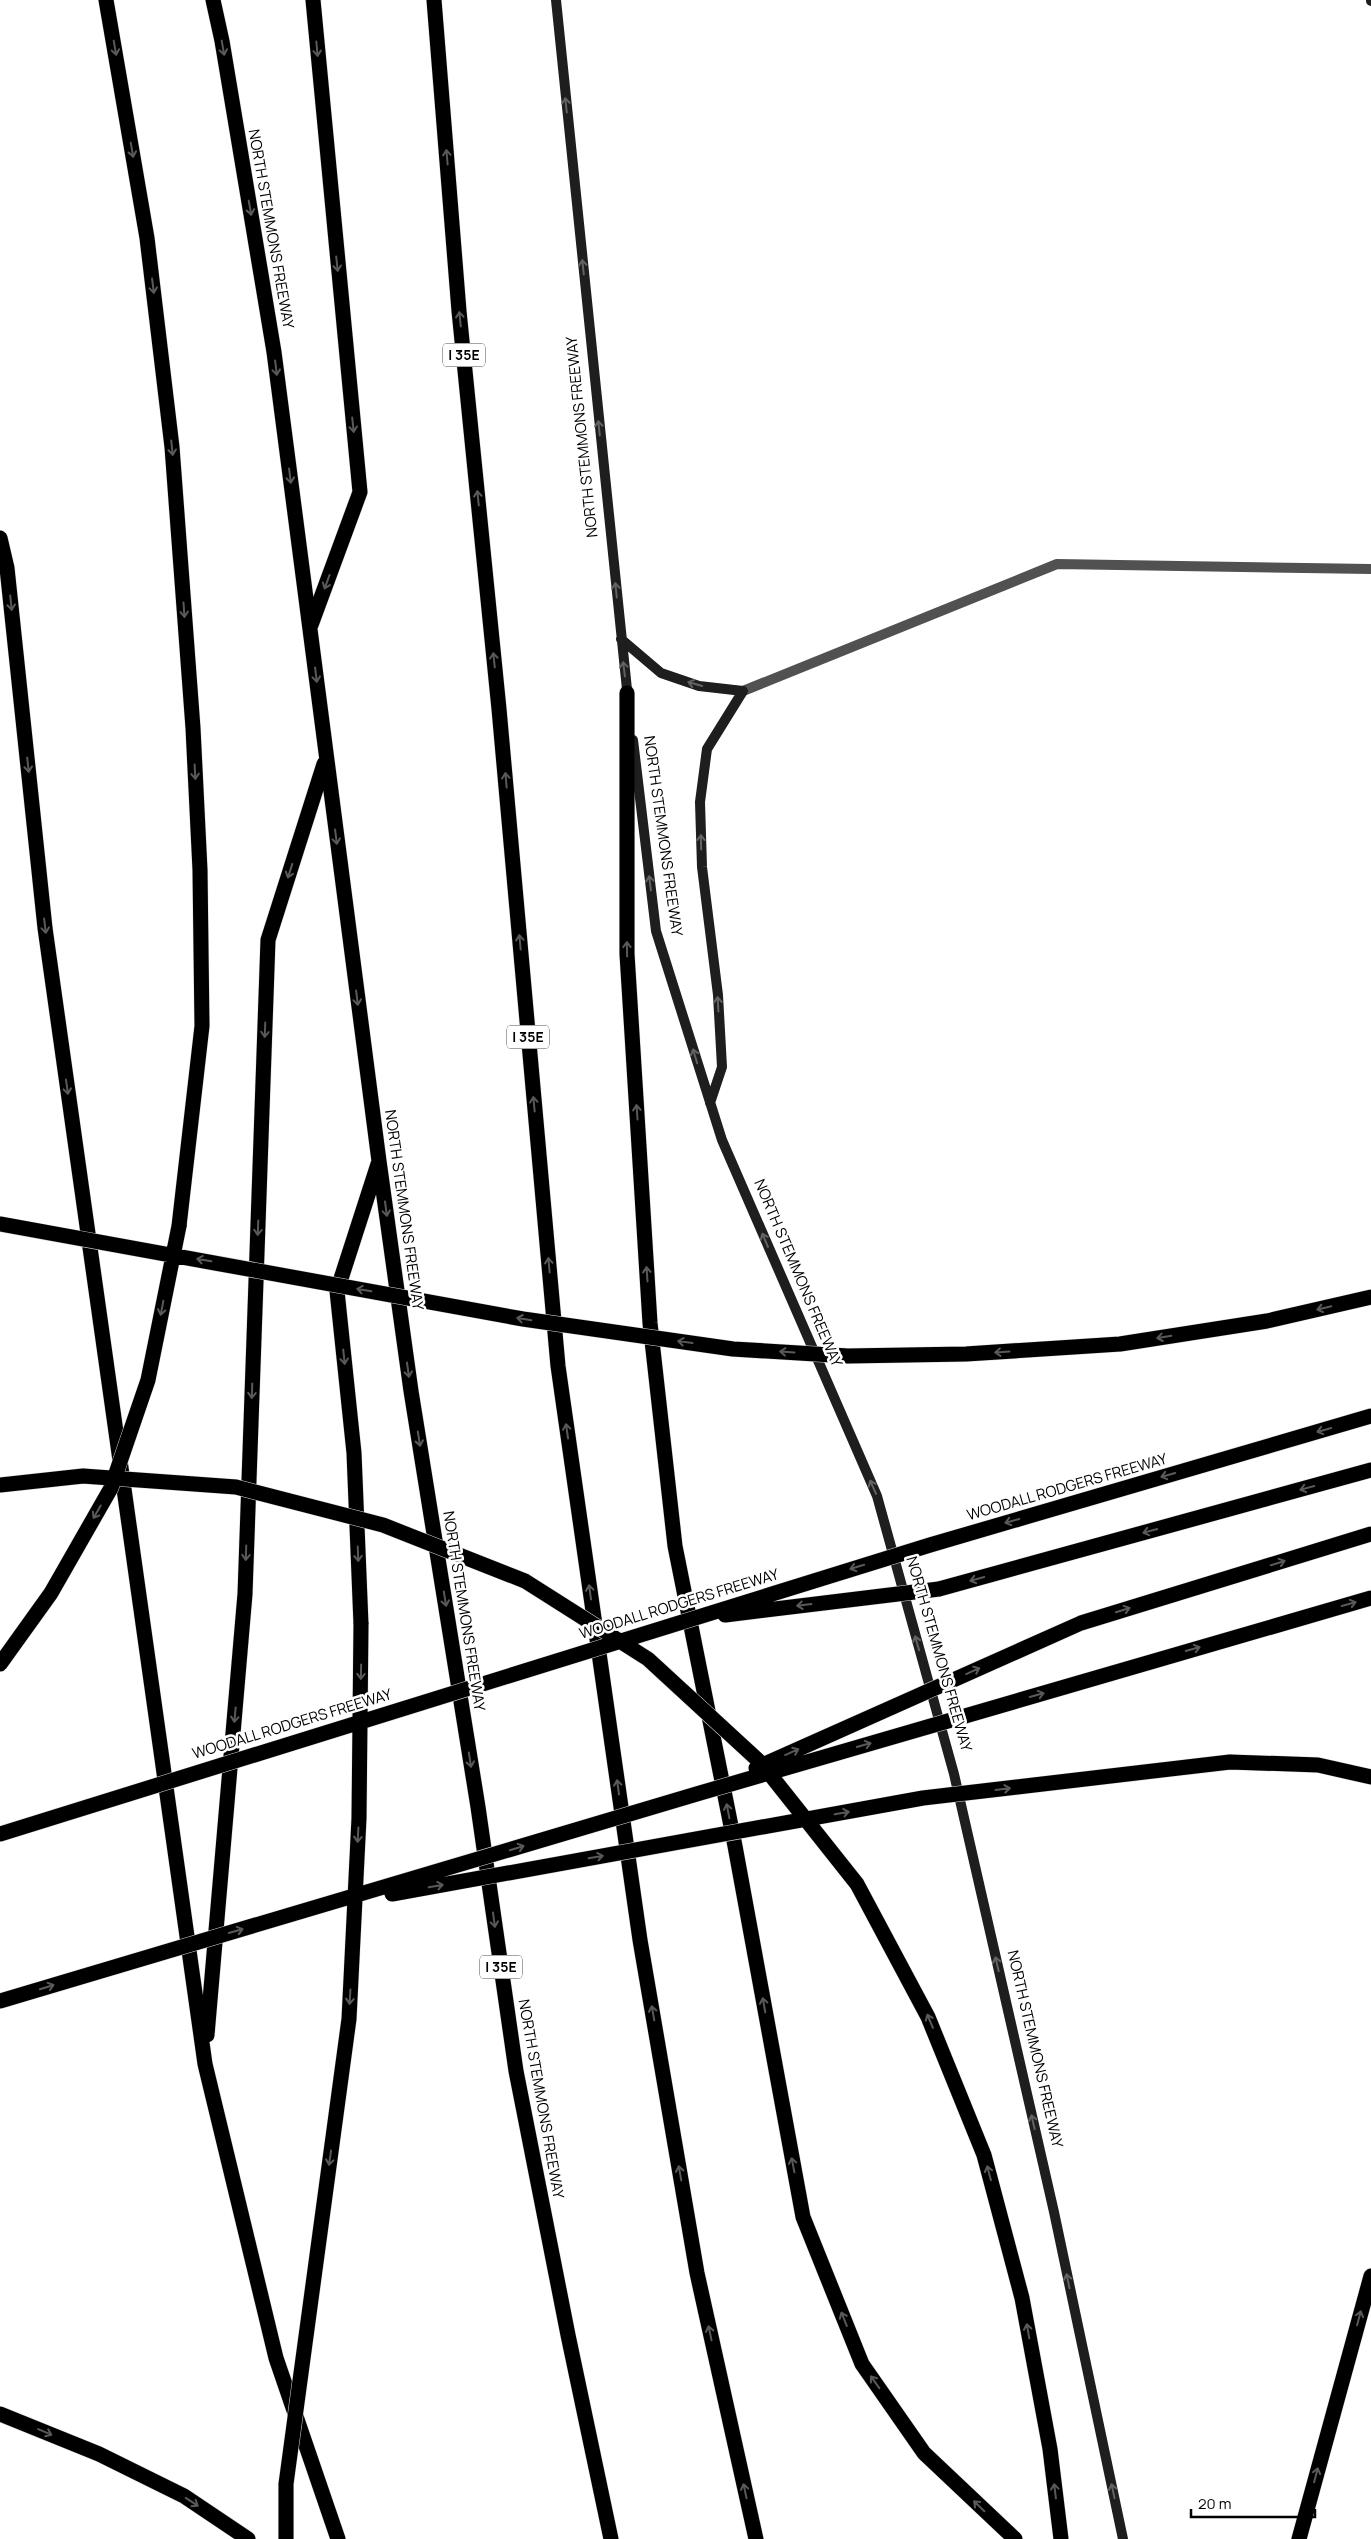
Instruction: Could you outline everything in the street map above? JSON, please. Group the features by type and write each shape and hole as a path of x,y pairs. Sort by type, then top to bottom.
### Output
{"highway":[{"path":"0,1664 51,1593 111,1488 148,1380 179,1226 202,1026 200,870 193,728 167,400 147,238 106,0"},
{"name":"NORTH STEMMONS FREEWAY","path":"213,0 222,40 274,352 379,1161 411,1390 478,1807 516,2071 611,2539"},
{"path":"310,627 360,492 313,0"},
{"name":"I 35E","path":"434,0 459,311 499,709 558,1366 640,1940 697,2273 756,2539"},
{"path":"0,538 7,568 45,928 205,2064 276,2358 338,2539"},
{"path":"627,693 627,954 650,1322 675,1546 735,1846 803,2217 862,2364 924,2453 1015,2539"},
{"path":"205,2064 245,1594 268,940 326,758"},
{"path":"286,2539 286,2484 349,2019 359,1818 361,1624 354,1453 337,1291 379,1161"},
{"path":"0,1224 523,1319 733,1349 848,1356 966,1354 1120,1344 1267,1321 1371,1297"},
{"name":"WOODALL RODGERS FREEWAY","path":"0,1834 687,1619 930,1545 1371,1416"},
{"path":"687,1619 939,1589 1371,1470"},
{"path":"0,1484 83,1476 236,1487 383,1525 525,1581 648,1659 762,1763 857,1884 928,2017 984,2155 1022,2298 1050,2449 1061,2539"},
{"path":"700,1793 1081,1623 1371,1534"},
{"path":"0,2002 700,1793 1371,1598"},
{"path":"319,1907 932,1797 1230,1762 1318,1765 1371,1776"},
{"path":"1299,2539 1371,2276"},
{"path":"0,2414 99,2454 184,2496 248,2539"}],"main road":[{"name":"NORTH STEMMONS FREEWAY","path":"556,0 620,638 656,932 722,1140 877,1496 954,1774 1054,2212 1123,2539"},
{"path":"620,638 661,673 699,686 744,691 707,749 700,802 702,866 718,995 722,1067 710,1103"}],"lane":[{"path":"744,691 1057,564 1371,569"}]}
